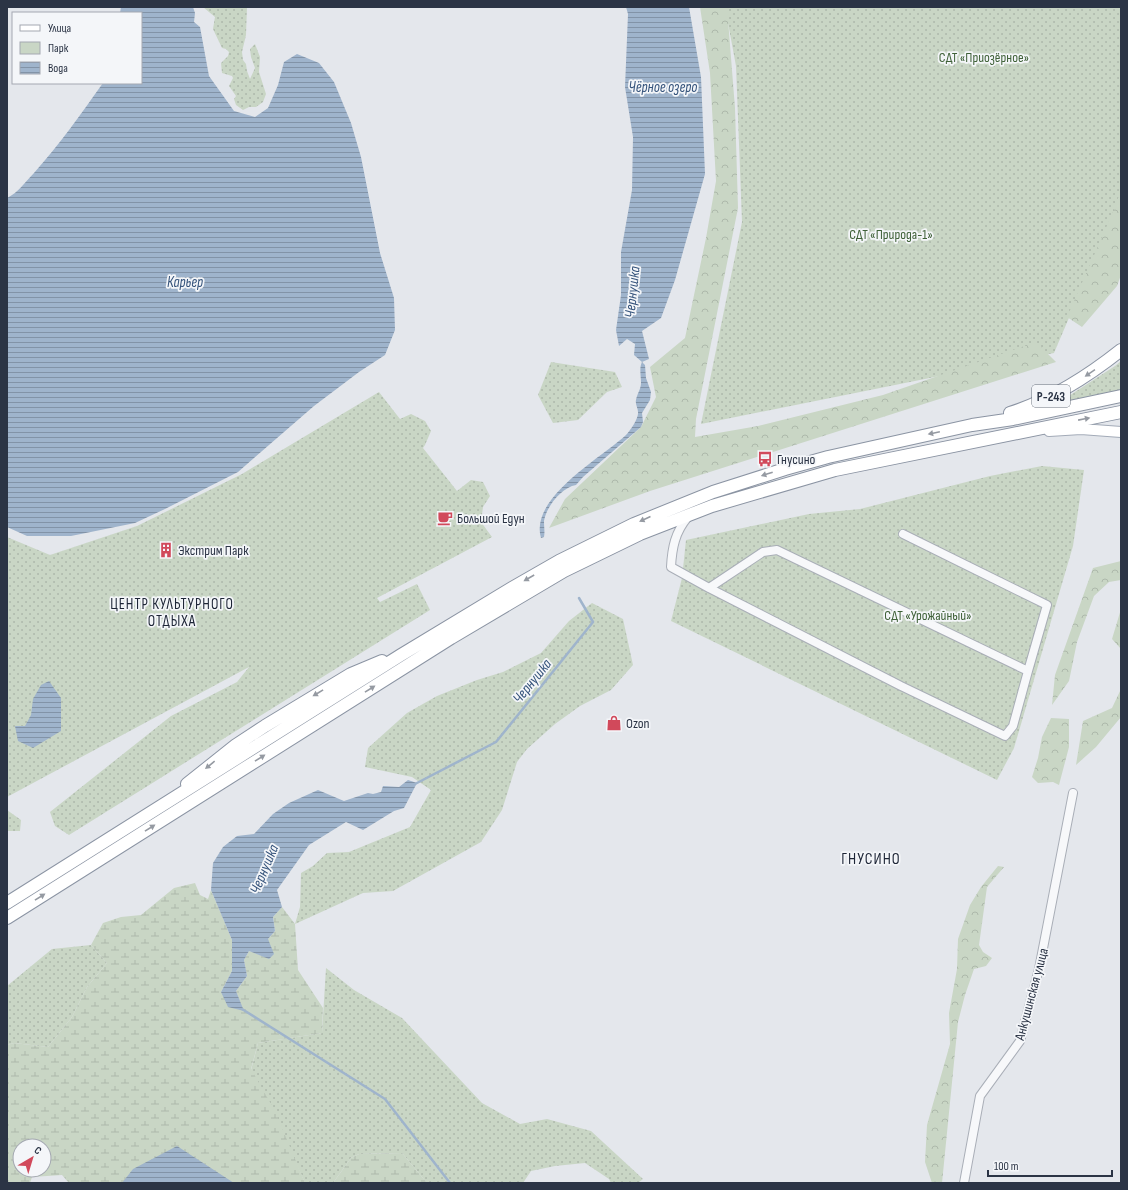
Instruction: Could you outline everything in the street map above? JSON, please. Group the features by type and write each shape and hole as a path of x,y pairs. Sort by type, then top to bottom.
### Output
{"highway":[{"name":"Р-243","path":"972,425 1027,407 1047,398 1090,374 1121,350"},
{"name":"Р-243","path":"972,425 1013,419 1121,396"},
{"name":"Р-243","path":"977,440 1121,412"},
{"path":"7,903 148,816 416,646 558,561 600,540 663,511 713,492 785,468 836,455 972,425"},
{"path":"7,918 401,669 564,571 607,549 640,534 692,514 754,493 835,470 977,440"}],"main road":[{"path":"977,440 1069,430 1102,430 1121,432"}],"street":[{"path":"692,514 682,523 678,531 673,545 671,567 901,686 1005,736 1013,726 1047,605 903,534"},
{"path":"709,588 763,552 777,550 1028,671"},
{"name":"Анкушинская улица","path":"964,1183 980,1096 1020,1041 1040,969 1073,793"}],"green space":[{"path":"203,7 247,7 246,35 242,52 243,60 246,64 250,79 255,68 250,49 255,44 260,57 259,72 266,94 263,102 256,107 249,107 243,110 236,105 234,99 236,96 229,86 233,78 232,76 222,73 221,63 228,56 229,52 222,48 213,29 215,17"},
{"path":"700,7 727,7 735,108 738,208 696,419 695,437 758,426 883,395 1036,342 1056,362 650,491 549,528 565,499 641,427 656,397 650,367 685,338 706,238 716,181 710,73"},
{"name":"СДТ «Природа-1»","path":"725,7 1121,7 1121,196 1054,353 701,424 742,222 736,66"},
{"path":"1121,189 1121,275 1117,286 1082,327 1067,317 1116,205"},
{"path":"1121,361 1121,390 1058,403 1115,366"},
{"path":"551,362 615,372 622,387 607,392 578,420 553,423 538,395"},
{"name":"ЦЕНТР КУЛЬТУРНОГО ОТДЫХА","path":"379,392 400,419 411,414 425,421 431,431 423,448 457,491 471,480 483,482 490,496 483,507 481,522 492,537 377,598 380,602 417,584 430,610 69,835 55,826 50,812 171,716 237,682 249,667 7,797 7,537 50,555 137,526 242,474"},
{"name":"СДТ «Урожайный»","path":"1042,466 1084,470 1073,546 1014,748 997,780 671,621 682,578 686,540 809,514 860,509 990,476"},
{"path":"1121,561 1121,580 1109,582 1094,596 1077,642 1069,681 1052,705 1055,675 1093,568"},
{"path":"592,603 623,619 633,665 611,690 580,706 555,724 527,749 517,762 502,810 481,842 393,891 363,893 295,924 300,907 301,873 313,866 327,853 349,852 410,827 431,790 412,777 365,767 368,748 407,713 437,696 477,680 503,672 541,653 569,621"},
{"path":"1121,609 1121,649 1112,639"},
{"path":"1121,689 1121,717 1096,747 1076,765 1083,721 1112,708"},
{"path":"1051,718 1069,719 1069,747 1059,785 1053,782 1038,783 1032,777 1038,758 1042,737"},
{"path":"7,810 21,820 20,831 7,831"},
{"path":"998,866 1004,867 987,887 979,945 983,952 992,958 986,966 974,969 965,995 958,1022 942,1183 932,1183 925,1162 927,1125 950,1044 949,1013 957,969 958,939 970,905 981,887"},
{"path":"195,883 200,895 208,899 211,890 232,940 232,971 221,992 243,1010 236,991 247,976 244,960 249,951 268,958 268,939 275,931 273,917 282,907 295,924 298,970 323,1008 322,1033 258,1043 251,1069 275,1111 305,1183 69,1183 62,1175 52,1176 52,1138 12,1138 12,1178 32,1178 30,1183 7,1183 7,1045 14,1043 48,1047 72,1017 87,987 107,963 91,945 103,923 121,917 141,915 174,888"},
{"path":"91,945 107,963 87,987 72,1017 48,1047 14,1043 7,1045 7,986 52,949"},
{"path":"326,968 354,990 402,1018 482,1103 520,1124 547,1119 591,1131 643,1179 638,1183 611,1183 609,1179 585,1163 555,1166 531,1171 523,1183 427,1183 402,1153 359,1154 351,1158 333,1183 305,1183 251,1070 258,1043 322,1033"},
{"path":"402,1153 427,1183 333,1183 351,1158 359,1154"}],"water":[{"name":"Карьер","path":"121,7 193,7 195,13 194,22 200,27 209,76 234,111 255,117 268,108 278,85 284,62 297,54 319,63 334,82 351,123 361,157 380,253 394,298 395,330 385,355 359,372 314,406 238,472 135,523 71,536 27,536 7,527 7,198 18,190 43,162 70,129 102,84 142,84 142,12 120,12"},
{"name":"Чёрное озеро","path":"626,7 689,7 701,77 705,174 675,280 661,318 642,331 649,359 642,362 634,355 635,344 627,339 619,346 616,330 621,295 621,252 632,190 633,137 625,87 628,14"},
{"path":"642,362 645,365 646,378 651,392 650,400 642,413 643,422 641,427 583,477 576,485 565,490 556,498 545,516 544,537 541,538 540,523 546,508 556,494 585,467 630,431 638,415 636,402 641,385 640,369"},
{"path":"49,681 61,698 61,731 33,748 18,741 15,726 25,726 31,715 33,699 41,685"},
{"path":"408,780 417,783 404,808 394,811 363,830 346,822 309,845 277,890 282,907 273,917 275,931 268,939 274,954 269,959 249,951 244,960 247,976 236,991 244,1011 228,1007 221,992 232,971 232,940 211,890 213,863 223,847 237,836 254,834 273,814 289,803 318,790 344,801 368,793 373,794 381,792 383,786 399,787"},
{"path":"177,1146 234,1183 122,1183 133,1169"}],"waterway":[{"name":"Чернушка","path":"415,784 496,742 593,622 579,598"},
{"name":"Чернушка","path":"242,1009 385,1099 450,1183"}],"place":[{"name":"Гнусино","path":"765,459"},
{"name":"Большой Едун","path":"445,518"},
{"name":"Экстрим Парк","path":"166,550"},
{"name":"Ozon","path":"614,723"}],"district":[{"name":"ЦЕНТР КУЛЬТУРНОГО ОТДЫХА","path":"172,612"},
{"name":"ГНУСИНО","path":"871,858"}],"park label":[{"name":"СДТ «Приозёрное»","path":"984,57"}]}
